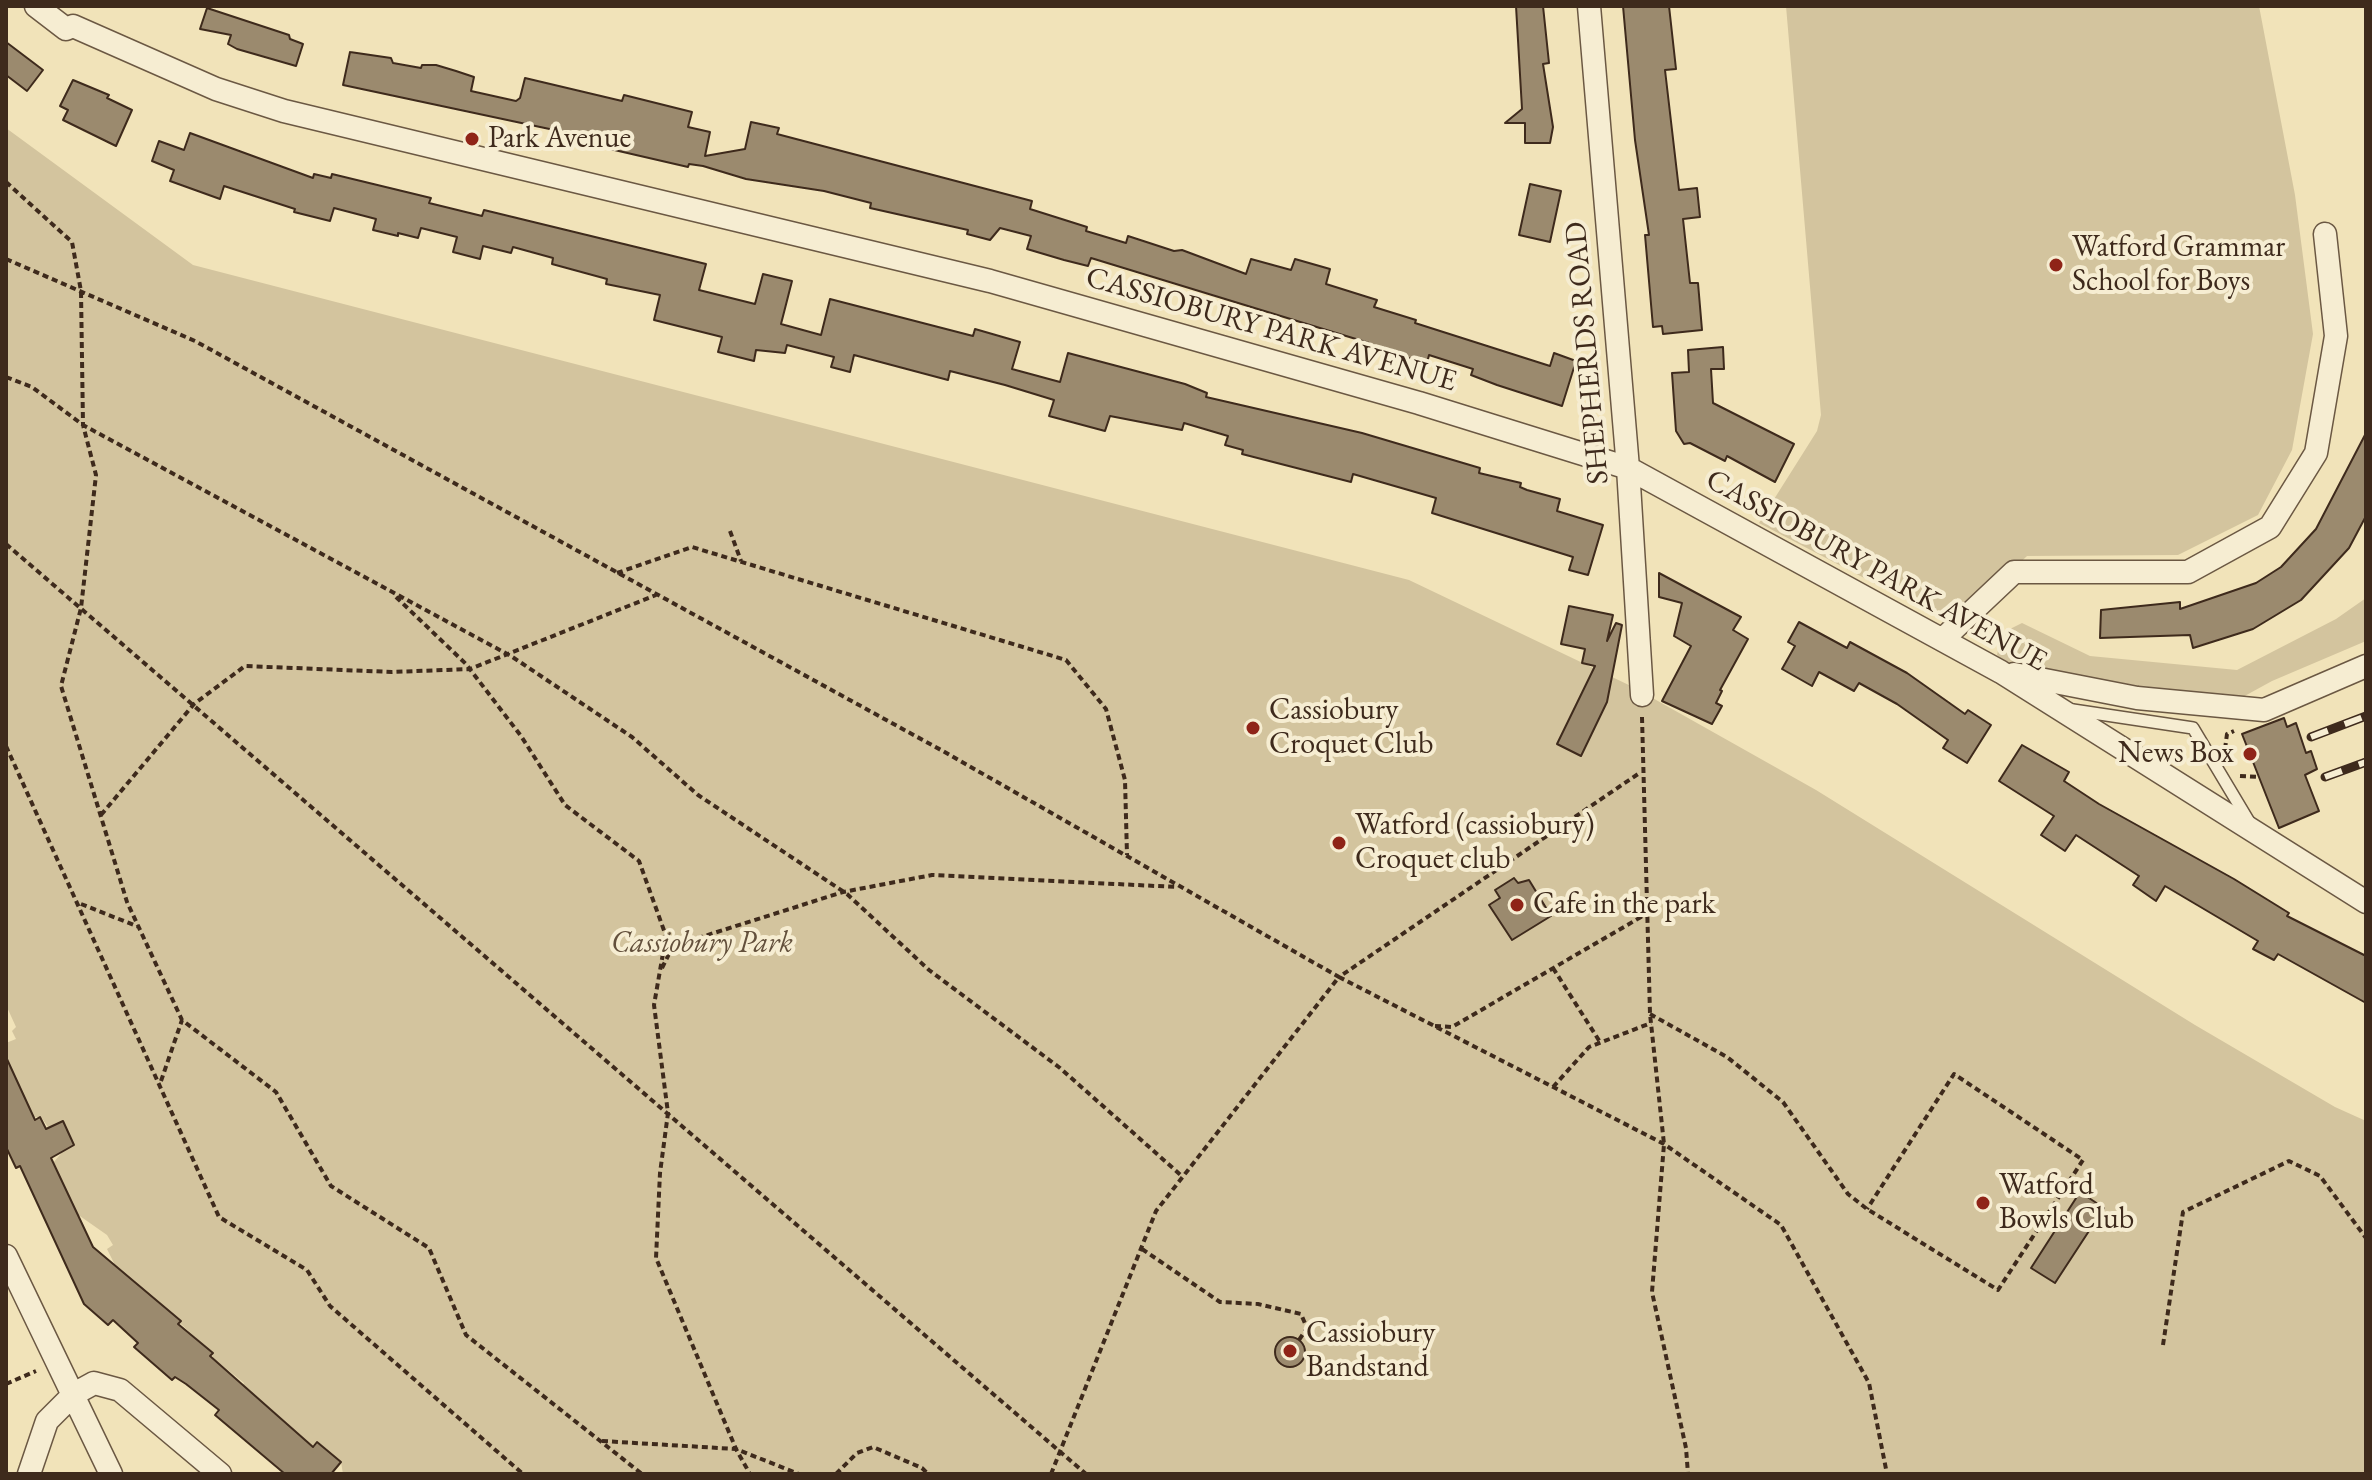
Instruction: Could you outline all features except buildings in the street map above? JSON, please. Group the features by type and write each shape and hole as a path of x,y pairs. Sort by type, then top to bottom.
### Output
{"street":[{"name":"CASSIOBURY PARK AVENUE","path":"36,6 66,29 69,16 216,89 284,111 990,281 1419,403 1628,468 2001,672 2366,902"},
{"name":"SHEPHERDS ROAD","path":"1589,6 1628,468 1642,695"},
{"path":"1943,639 2014,572 2188,572 2270,527 2316,453 2336,336 2325,234"},
{"path":"2001,672 2137,698 2264,710 2366,666"},
{"path":"6,1256 111,1474"},
{"path":"29,1474 47,1421 74,1394 94,1383 120,1390 220,1474"}],"lane":[{"path":"2056,708 2193,728 2258,836"}],"path":[{"path":"6,182 72,242 81,291 83,425 96,475 81,608 61,686 127,902 182,1020 276,1092 331,1186 429,1248 466,1335 642,1474"},
{"path":"6,259 195,341 1127,856 1339,977 1664,1144 1781,1225 1869,1383 1887,1474"},
{"path":"6,377 32,387 83,425 511,656 632,737 698,795 843,892 929,970 1060,1068 1183,1177"},
{"path":"730,531 741,561"},
{"path":"6,544 1086,1474"},
{"path":"617,573 692,547 1066,660 1106,709 1125,780 1127,856"},
{"path":"390,591 470,669 521,736 565,805 639,861 666,936 654,1005 668,1113 660,1173 656,1258 736,1449 750,1474"},
{"path":"101,815 194,704 245,666 392,672 470,669 511,656 657,595"},
{"path":"1642,695 1641,772 1650,1014 1664,1144 1652,1292 1686,1448 1688,1474"},
{"path":"2238,729 2227,734 2221,775 2259,777"},
{"path":"6,746 161,1081 219,1217 307,1270 330,1306 523,1474"},
{"path":"1043,1474 1052,1471 1060,1453 1156,1211 1339,977 1641,772"},
{"path":"660,974 673,946 843,892 932,875 1180,887"},
{"path":"78,903 139,927"},
{"path":"1434,1026 1452,1027 1641,917 1646,904"},
{"path":"1553,968 1600,1042"},
{"path":"1650,1014 1727,1057 1783,1102 1848,1194 1867,1209 1998,1290 2083,1160 1954,1074 1867,1209"},
{"path":"161,1081 182,1020"},
{"path":"1553,1087 1589,1047 1651,1023"},
{"path":"2163,1345 2183,1212 2289,1161 2320,1176 2366,1238"},
{"path":"1142,1249 1220,1302 1258,1304 1301,1314 1307,1328 1299,1340"},
{"path":"6,1384 56,1362"},
{"path":"601,1441 736,1449 799,1474"},
{"path":"836,1474 857,1453 873,1447 922,1468 928,1474"}],"green space":[{"name":"Watford Grammar School for Boys","path":"1786,6 2259,6 2295,195 2313,334 2292,450 2258,515 2178,555 2027,556 1963,618 1952,624 1759,523 1817,431 1821,415"},
{"name":"Cassiobury Park","path":"6,128 193,265 1409,580 1633,687 1816,790 2195,1025 2335,1107 2366,1121 2366,1474 343,1474 341,1462 318,1442 312,1446 269,1407 249,1401 238,1391 244,1383 213,1358 212,1353 151,1296 97,1271 114,1263 107,1249 113,1245 107,1235 77,1214 53,1163 64,1150 41,1117 33,1117 6,1066 6,1043 16,1039 12,1031 16,1027 6,1005"},
{"path":"2366,598 2366,641 2272,681 2241,698 2138,693 2013,673 1997,655 2002,633 2022,623 2090,656 2237,670 2336,619"}],"railway":[{"path":"2311,737 2366,716"},
{"path":"2325,777 2366,762"}],"place":[{"name":"Park Avenue","path":"472,139"},
{"name":"Watford Grammar School for Boys","path":"2056,265"},
{"name":"Cassiobury Croquet Club","path":"1253,728"},
{"name":"News Box","path":"2250,754"},
{"name":"Watford (cassiobury) Croquet club","path":"1339,843"},
{"name":"Cafe in the park","path":"1517,905"},
{"name":"Watford Bowls Club","path":"1983,1203"},
{"name":"Cassiobury Bandstand","path":"1290,1351"}]}
